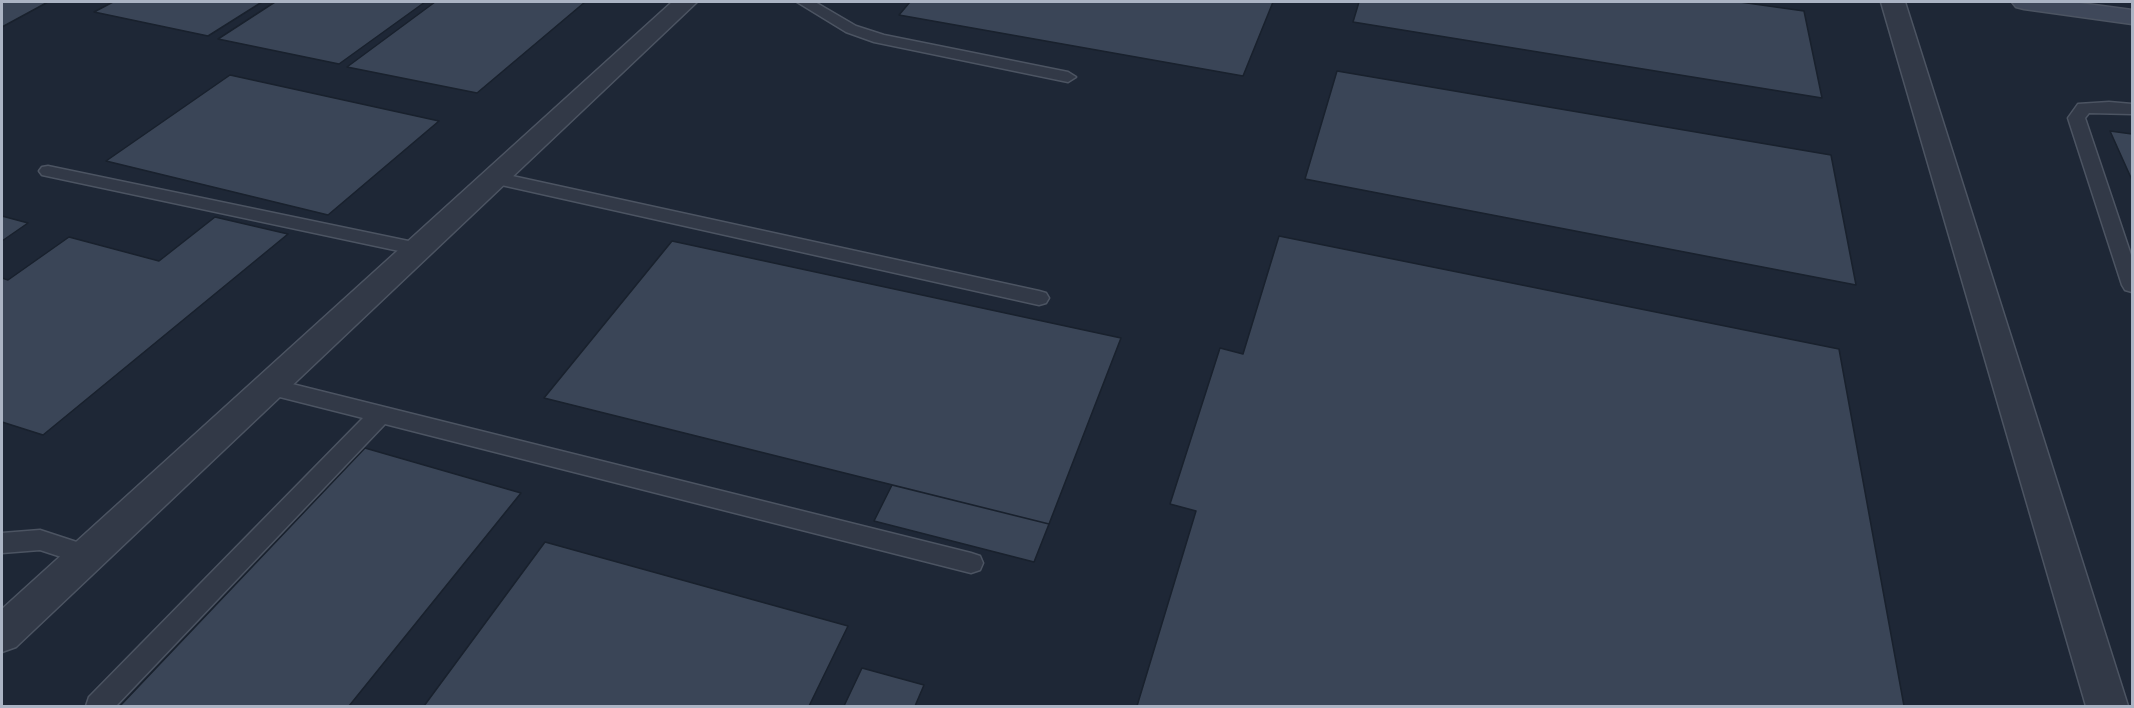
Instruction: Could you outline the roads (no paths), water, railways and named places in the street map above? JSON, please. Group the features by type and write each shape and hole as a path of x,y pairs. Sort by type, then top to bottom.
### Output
{"street":[{"path":"2,634 685,2"},
{"path":"1893,2 2107,706"},
{"path":"2024,2 2133,17"}],"lane":[{"path":"805,2 851,29 880,39 1068,77"},
{"path":"2133,109 2084,108 2076,118 2133,285"},
{"path":"48,171 418,249"},
{"path":"494,178 1039,297"},
{"path":"268,386 971,563"},
{"path":"99,706 382,413"},
{"path":"2,543 40,540 86,555"}]}
